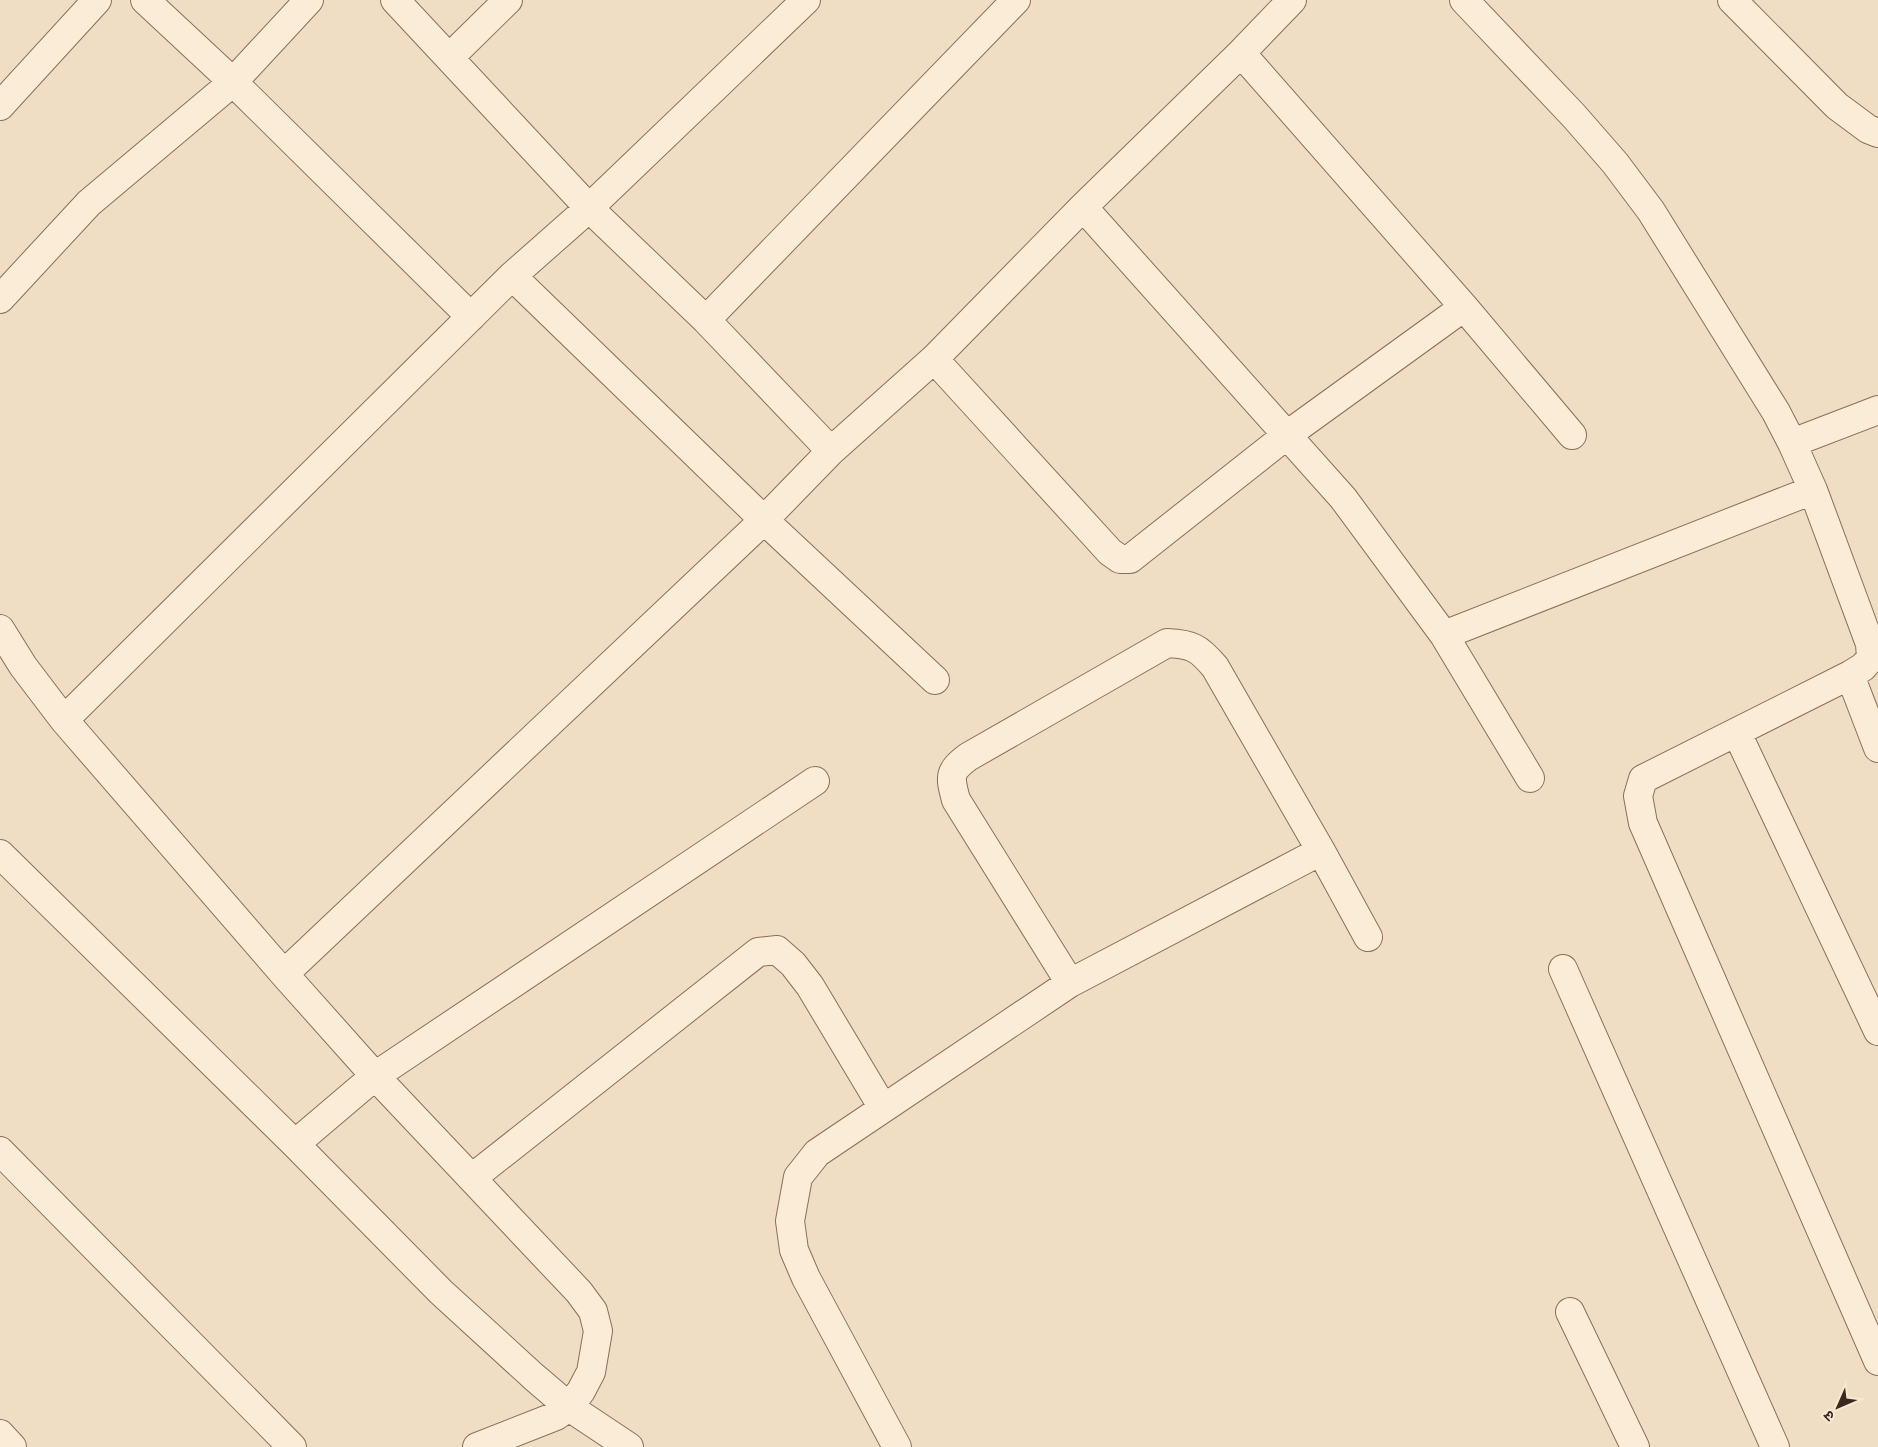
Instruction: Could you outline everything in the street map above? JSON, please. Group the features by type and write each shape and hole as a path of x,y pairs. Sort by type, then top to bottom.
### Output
{"street":[{"path":"0,106 98,0"},
{"path":"145,0 233,82 471,317"},
{"path":"0,300 89,203 233,82 309,0"},
{"path":"395,0 589,208 706,320 831,451"},
{"path":"449,58 508,0"},
{"path":"64,720 512,276 589,208 806,0"},
{"path":"706,320 1016,0"},
{"path":"284,974 764,520 831,451 934,359 1083,207 1242,53 1292,0"},
{"path":"1464,0 1574,116 1651,211 1776,412 1792,443 1813,490 1870,644 1870,658 1862,667 1850,675 1643,779 1638,796 1643,823 1878,1361"},
{"path":"1732,0 1836,106 1868,129 1878,133"},
{"path":"1242,53 1464,307 1572,434"},
{"path":"1083,207 1343,498 1444,635 1530,778"},
{"path":"512,276 764,520 935,680"},
{"path":"934,359 1110,552 1120,559 1130,559 1287,435 1464,307"},
{"path":"1792,443 1878,410"},
{"path":"1444,635 1813,490"},
{"path":"0,629 23,666 64,720 284,974 375,1076 580,1292 593,1311 598,1331 591,1372 569,1407 556,1416 477,1447"},
{"path":"1070,984 956,800 950,779 956,766 968,757 1167,643 1185,644 1202,652 1215,667 1321,851 1368,937"},
{"path":"1850,675 1878,748"},
{"path":"1736,733 1878,1031"},
{"path":"295,1144 375,1076 815,781"},
{"path":"897,1447 806,1278 794,1250 790,1221 798,1177 817,1152 1070,984 1321,851"},
{"path":"0,854 295,1144 441,1292 569,1407 629,1447"},
{"path":"472,1178 758,952 777,950 793,964 810,986 883,1108"},
{"path":"1563,969 1775,1447"},
{"path":"0,1151 292,1447"},
{"path":"1570,1312 1635,1447"},
{"path":"0,1434 12,1447"}]}
